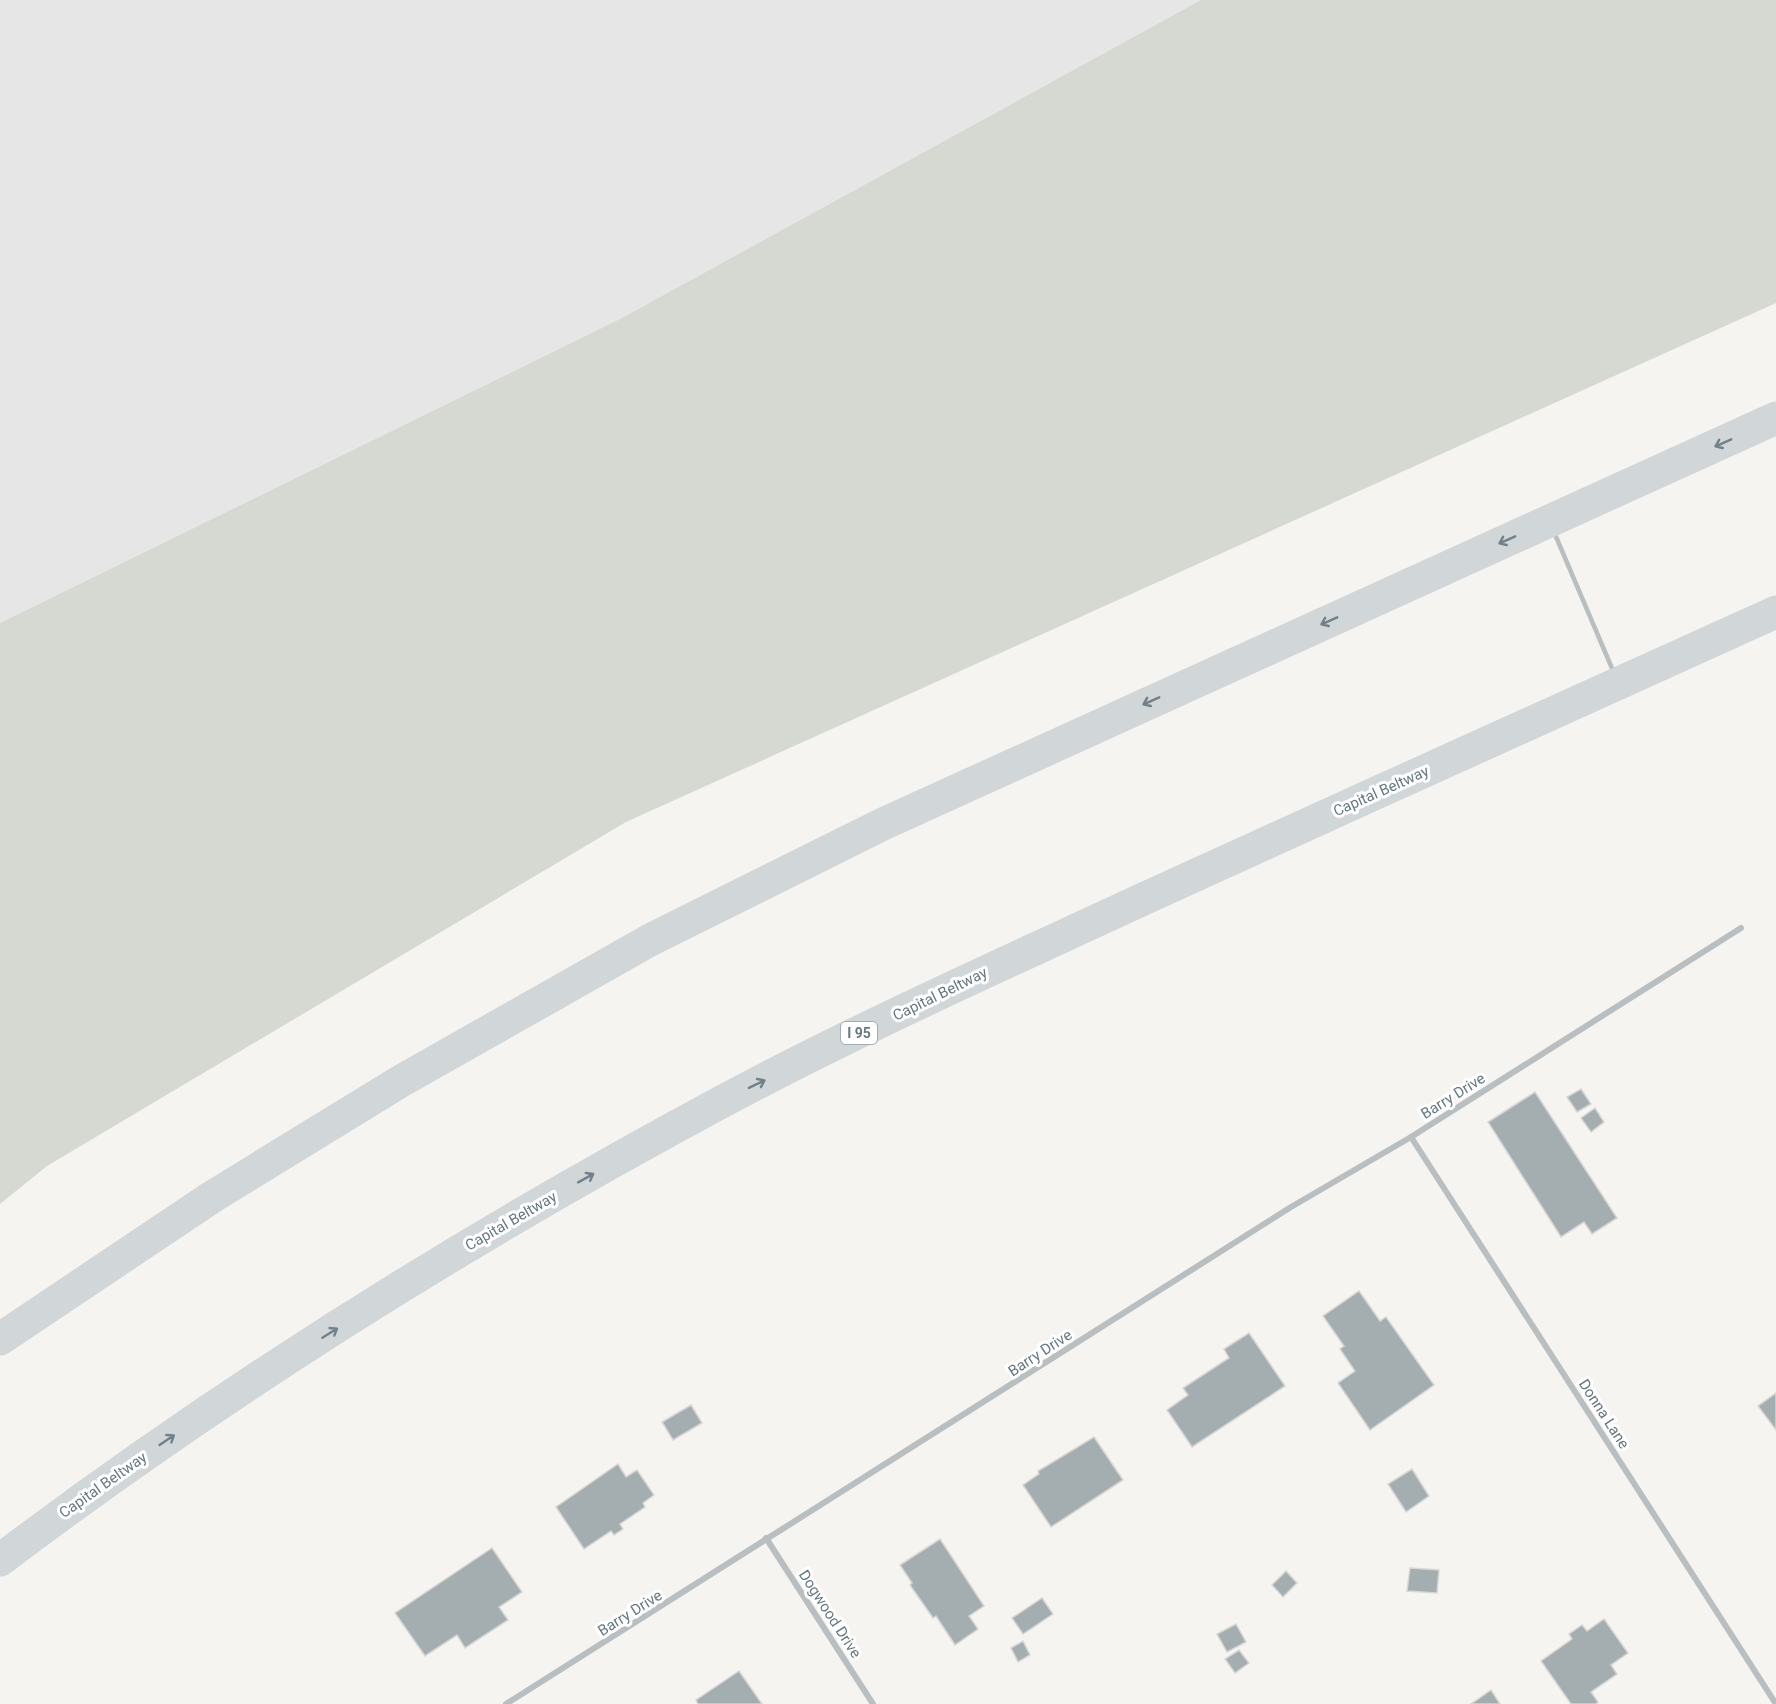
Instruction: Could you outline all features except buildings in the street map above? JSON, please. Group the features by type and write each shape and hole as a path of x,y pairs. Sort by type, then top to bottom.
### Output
{"highway":[{"path":"0,1339 212,1197 391,1087 650,940 883,824 1776,418"},
{"name":"Capital Beltway","path":"0,1560 104,1482 296,1354 484,1234 729,1098 953,987 1776,612"}],"street":[{"name":"Barry Drive","path":"506,1704 1291,1207 1411,1137 1741,928"},
{"name":"Donna Lane","path":"1411,1137 1776,1704"},
{"name":"Dogwood Drive","path":"766,1538 873,1704"}],"lane":[{"path":"1549,521 1618,683"}],"shaded area":[{"path":"0,0 1201,0 620,319 0,623"},
{"path":"1201,0 1776,0 1776,303 626,822 47,1166 0,1204 0,623 620,319"}]}
